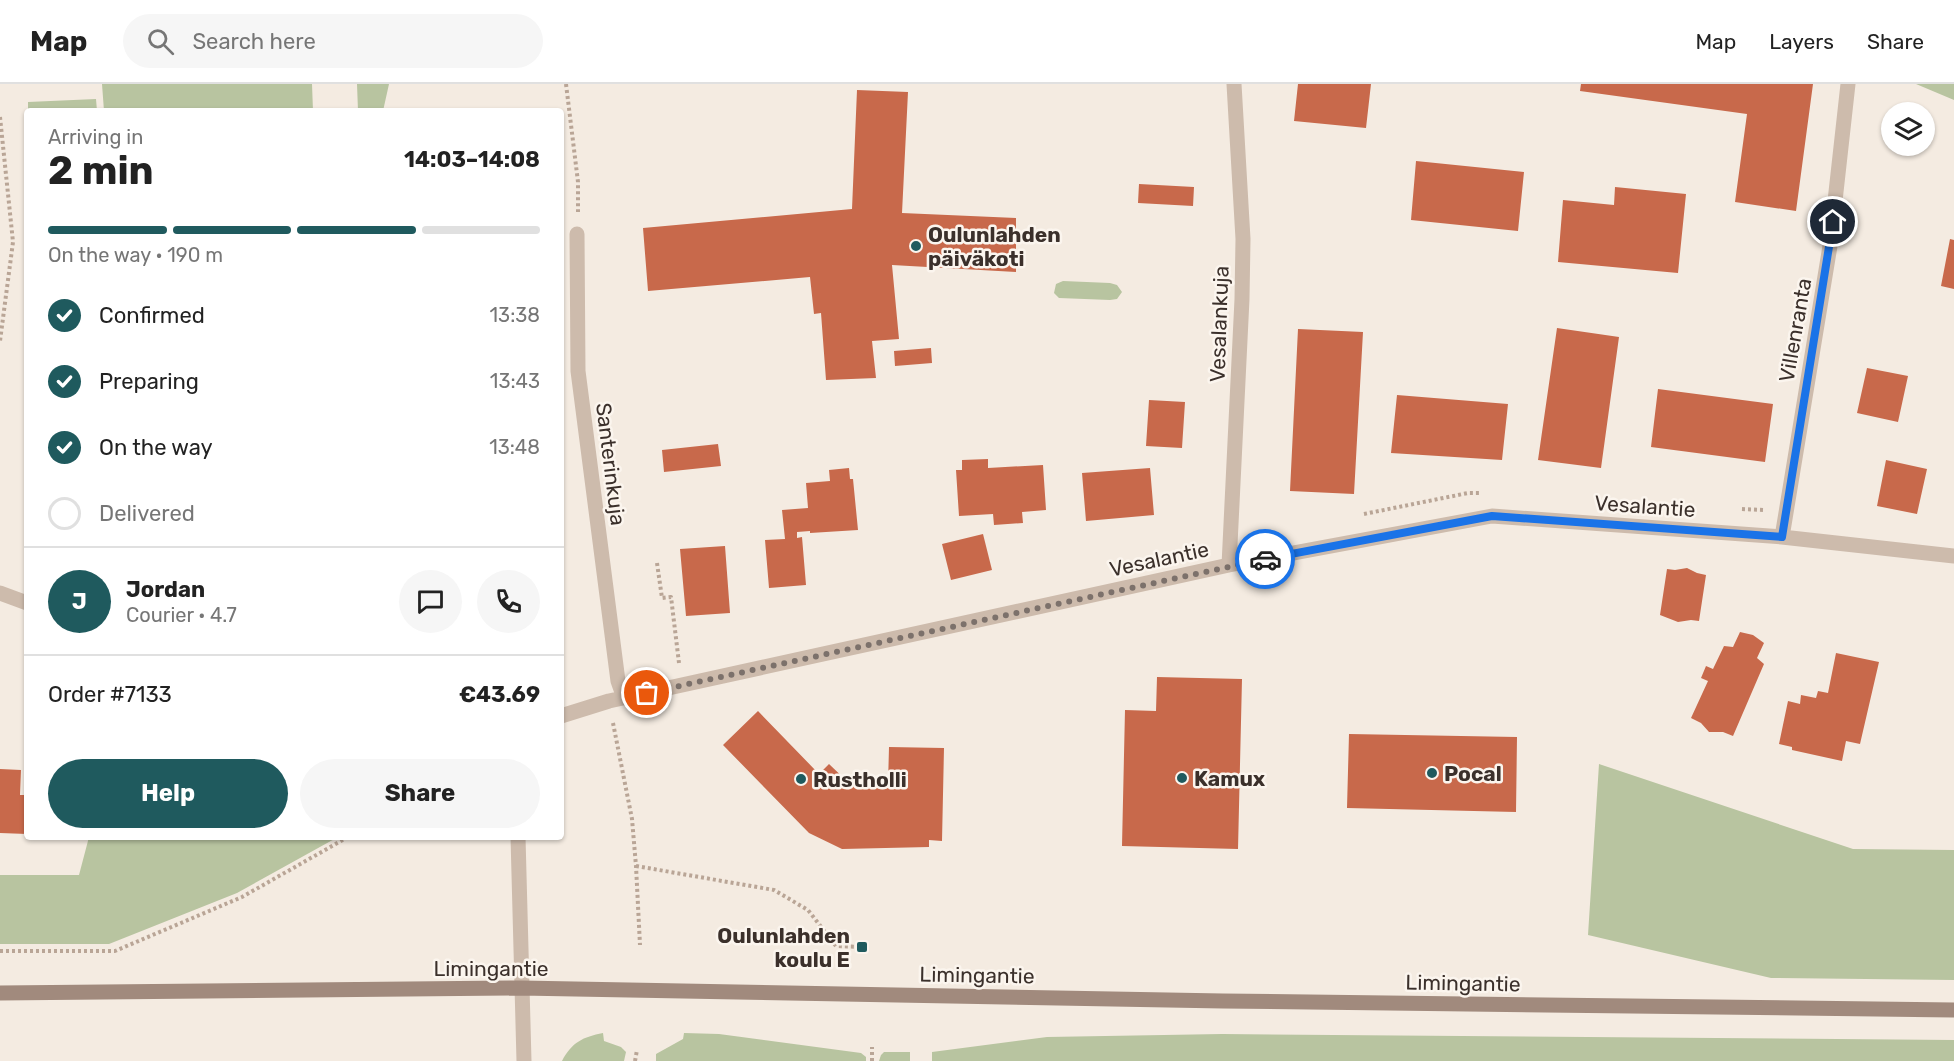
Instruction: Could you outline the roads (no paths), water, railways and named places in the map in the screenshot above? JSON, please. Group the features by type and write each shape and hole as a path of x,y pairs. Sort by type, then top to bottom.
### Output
{"main road":[{"name":"Limingantie","path":"0,993 521,988 1223,1001 1954,1010"}],"street":[{"name":"Vesalankuja","path":"1229,565 1243,239 1234,84"},
{"name":"Villenranta","path":"1782,537 1830,246 1848,84"},
{"name":"Santerinkuja","path":"577,234 578,371 618,681 617,700"},
{"name":"Vesalantie","path":"564,715 617,700 1229,565 1492,516 1782,537 1954,556"},
{"path":"0,593 24,602"},
{"path":"518,840 524,1061"}],"place":[{"name":"Oulunlahden päiväkoti","path":"916,246"},
{"name":"Pocal","path":"1432,773"},
{"name":"Kamux","path":"1182,778"},
{"name":"Rustholli","path":"801,779"},
{"name":"Oulunlahden koulu E","path":"862,947"}]}
